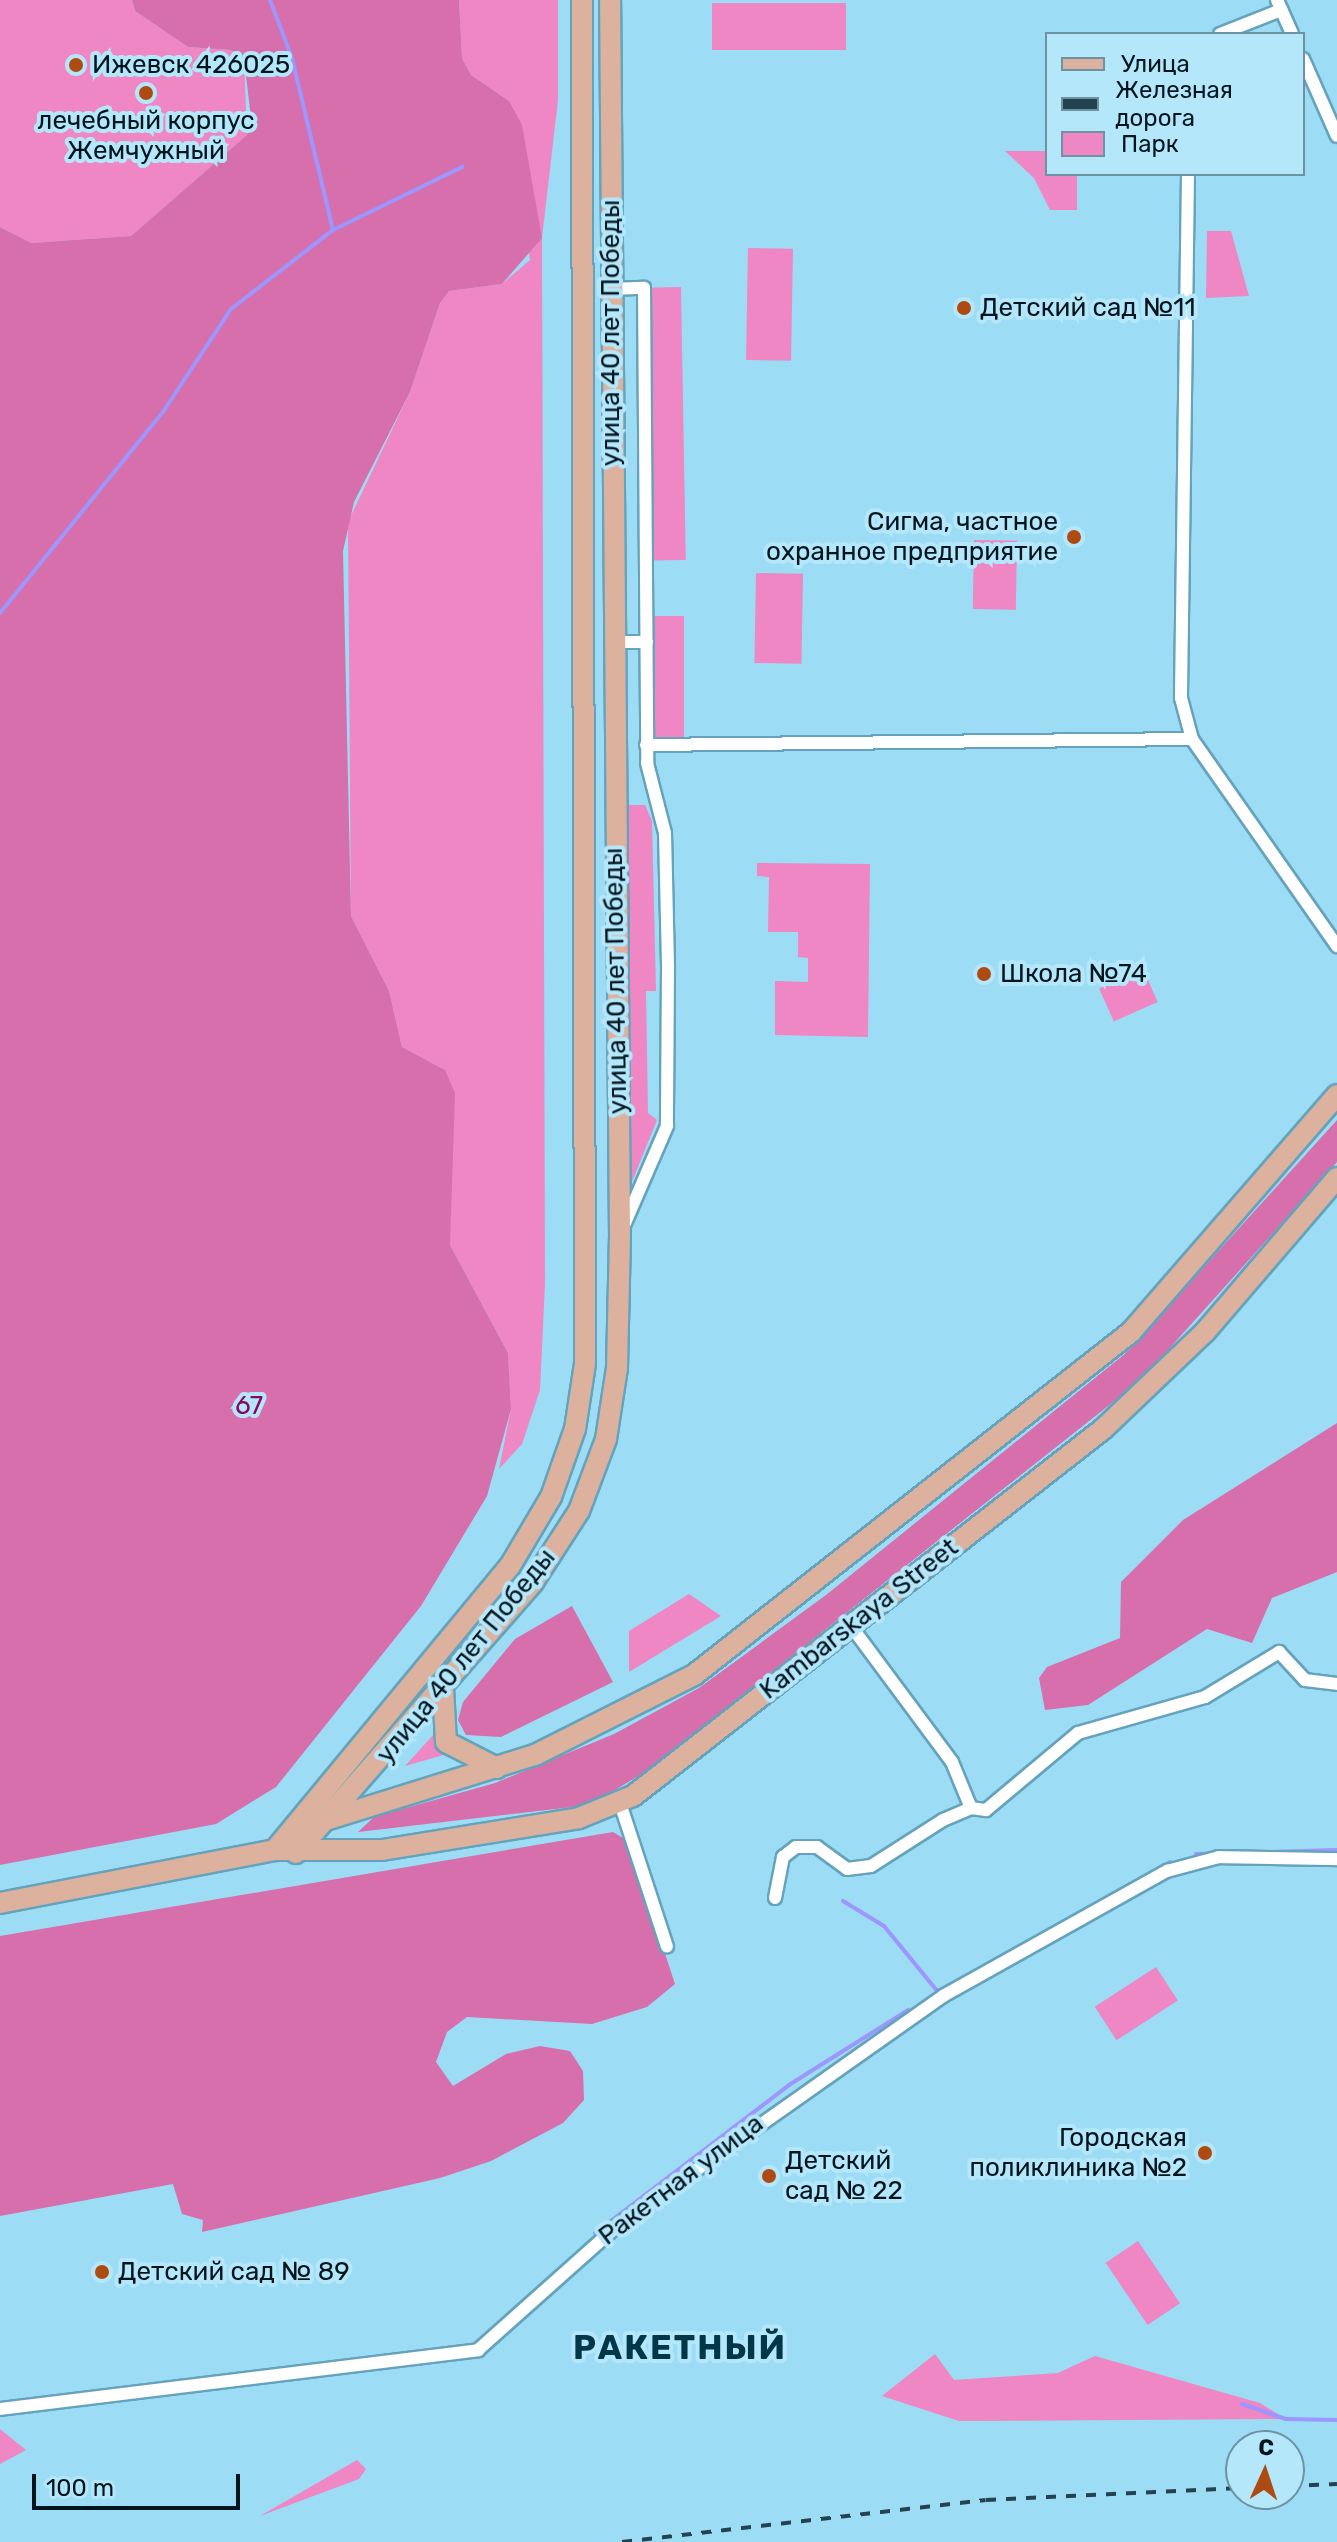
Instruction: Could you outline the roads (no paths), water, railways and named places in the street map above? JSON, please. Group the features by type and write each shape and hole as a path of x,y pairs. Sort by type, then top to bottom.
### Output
{"main road":[{"name":"улица 40 лет Победы","path":"275,1850 510,1566 538,1520 575,1429 585,1364 582,0"},
{"name":"улица 40 лет Победы","path":"296,1853 353,1793 533,1582 579,1511 606,1439 617,1368 620,1236 612,642 610,0"},
{"path":"291,1831 497,1768 604,1726 694,1675 1131,1332 1337,1095"},
{"name":"Kambarskaya Street","path":"0,1903 275,1850 296,1853 394,1848 579,1818 620,1803 1103,1429 1205,1332 1337,1178"},
{"path":"443,1688 446,1742 497,1768"},
{"path":"335,1778 353,1793"}],"street":[{"path":"1224,32 1279,5 1291,32"},
{"path":"1305,64 1337,136"},
{"path":"1188,176 1177,621 1192,739 1337,946"},
{"path":"610,289 644,288 646,745 648,784 665,833 667,1126 620,1236"},
{"path":"612,642 647,642"},
{"path":"646,745 1192,739"},
{"path":"851,1626 952,1762 971,1808"},
{"path":"775,1898 783,1857 796,1847 817,1847 833,1864 859,1870 971,1808 986,1810 1078,1733 1205,1697 1279,1652 1305,1680 1337,1684"},
{"path":"620,1803 667,1947"},
{"name":"Ракетная улица","path":"0,2409 478,2350 617,2226 943,1996 1167,1871 1219,1857 1337,1859"}],"waterway":[{"path":"270,0 292,58 333,230"},
{"path":"0,613 163,412 231,309 333,230 462,167"},
{"path":"1196,1854 1337,1850"},
{"path":"1049,1930 1170,1862"},
{"path":"843,1901 884,1926 938,1992"},
{"path":"595,2233 789,2085 908,2010"},
{"path":"1242,2404 1286,2419 1337,2420"}],"railway":[{"path":"1305,2485 1337,2484"},
{"path":"622,2542 986,2500 1225,2489"}],"place":[{"name":"Ижевск 426025","path":"76,65"},
{"name":"лечебный корпус Жемчужный","path":"146,93"},
{"name":"Детский сад №11","path":"964,308"},
{"name":"Сигма, частное охранное предприятие","path":"1074,537"},
{"name":"Школа №74","path":"984,974"},
{"name":"Городская поликлиника №2","path":"1205,2153"},
{"name":"Детский сад № 22","path":"769,2176"},
{"name":"Детский сад № 89","path":"102,2272"}],"district":[{"name":"РАКЕТНЫЙ","path":"680,2348"}],"park label":[{"name":"67","path":"249,1406"}]}
